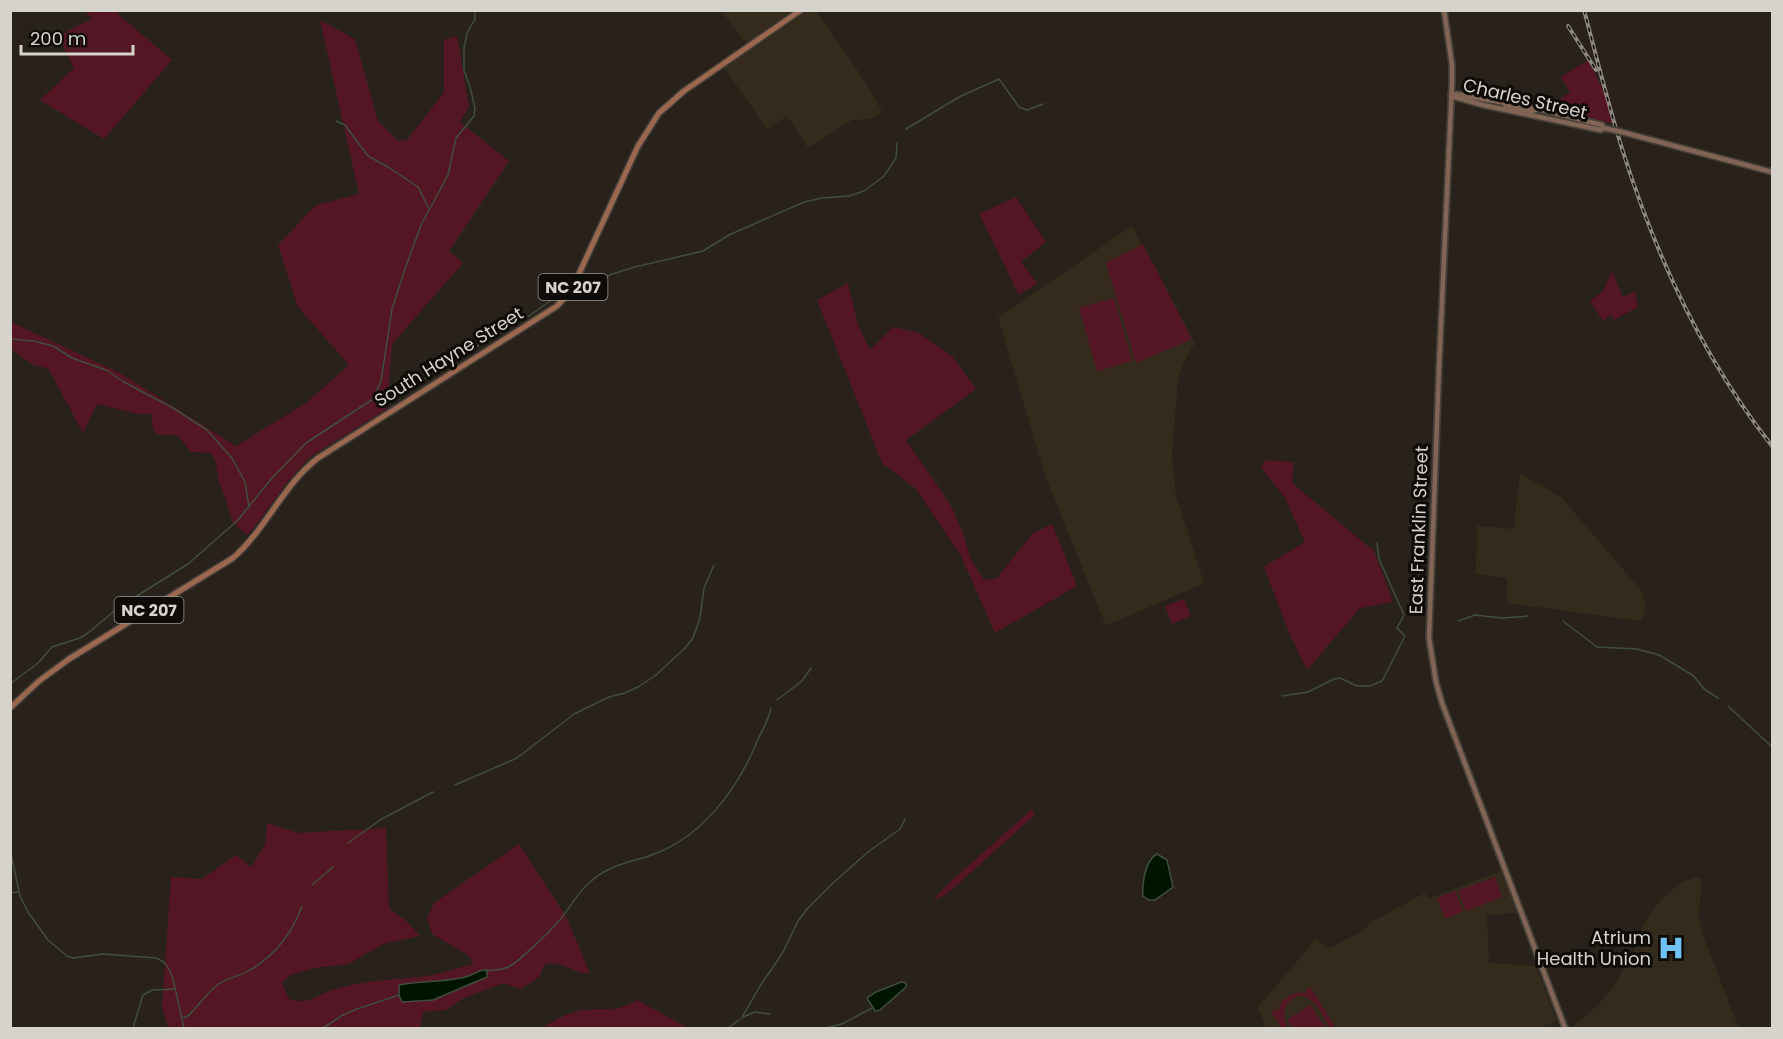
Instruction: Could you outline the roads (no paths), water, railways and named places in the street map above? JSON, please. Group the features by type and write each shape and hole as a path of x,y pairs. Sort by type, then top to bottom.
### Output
{"main road":[{"name":"South Hayne Street","path":"10,708 39,681 69,659 233,558 250,541 298,474 318,458 563,301 577,280 638,146 659,113 684,91 801,10"},
{"name":"East Franklin Street","path":"1444,10 1452,65 1429,638 1442,703 1565,1029"},
{"name":"Charles Street","path":"1451,96 1456,94 1538,109 1773,172"},
{"name":"Charles Street","path":"1451,96 1601,130 1604,128"},
{"path":"1497,108 1502,106 1532,111 1538,109"},
{"path":"1543,117 1548,115 1575,118"}],"waterway":[{"path":"373,399 381,381 392,309 404,272 421,225 448,175 456,138 474,116 475,108 464,70 464,48 467,33 475,19 475,10"},
{"path":"906,129 959,97 999,79 1019,107 1027,110 1043,104"},
{"path":"336,121 345,125 368,156 418,187 429,209"},
{"path":"575,291 612,274 703,251 729,235 804,202 849,196 864,191 884,176 896,158 897,143"},
{"path":"399,389 423,380 454,359 506,330 517,320 529,316 550,301 553,295 567,291"},
{"path":"10,339 34,341 53,346 72,358 106,370 207,430 232,458 245,482 249,507"},
{"path":"10,684 38,663 52,647 80,638 119,607 188,564 237,521 272,478 306,443 370,401 385,394"},
{"path":"1282,696 1308,692 1340,678 1357,686 1370,686 1382,681 1405,636 1397,628 1404,615 1379,559 1377,543"},
{"path":"455,785 517,758 574,714 609,697 638,687 656,675 693,638 700,618 704,588 714,565"},
{"path":"1458,621 1475,615 1502,618 1528,616"},
{"path":"1563,621 1597,647 1637,649 1659,655 1694,676 1704,689 1718,698"},
{"path":"777,700 802,681 811,668"},
{"path":"1728,706 1772,747"},
{"path":"486,971 505,968 519,959 555,926 581,891 599,875 617,866 664,850 681,841 696,829 722,802 743,771 771,708"},
{"path":"348,843 380,820 433,792"},
{"path":"741,1019 807,909 868,852 900,829 905,819"},
{"path":"10,849 20,896 28,912 48,940 67,956 73,958 103,954 156,958 164,962 173,979 184,1028"},
{"path":"312,885 333,867"},
{"path":"10,893 18,892"},
{"path":"183,1017 187,1017 220,983 247,972 268,957 288,934 302,906"},
{"path":"133,1028 143,995 152,990 175,989"},
{"path":"323,1028 343,1015 399,995"},
{"path":"825,1028 842,1024 872,1008"},
{"path":"743,1017 755,1012 770,1014"},
{"path":"728,1028 739,1020"}],"railway":[{"path":"1584,10 1624,155 1668,270 1704,344 1725,379 1772,446"},
{"path":"1568,26 1596,70"}],"place":[{"name":"Atrium Health Union","path":"1671,948"}]}
